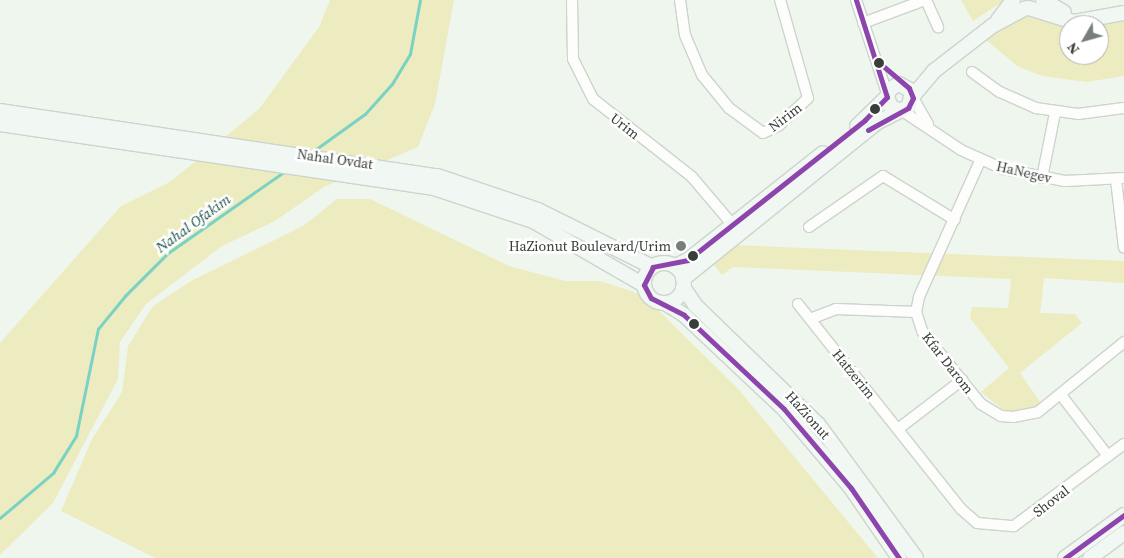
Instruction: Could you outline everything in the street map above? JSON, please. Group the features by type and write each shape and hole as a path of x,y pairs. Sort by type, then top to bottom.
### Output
{"street":[{"name":"Urim","path":"572,0 573,59 592,99 692,177 732,224"},
{"name":"Nirim","path":"680,0 685,35 702,75 729,108 763,133 778,126 808,98 780,0"},
{"path":"856,0 891,107 900,110"},
{"path":"862,23 926,0 938,27"},
{"path":"1043,0 1068,12 1124,4"},
{"path":"934,71 902,84 887,95 865,120 675,266 653,266 644,285 651,298 665,303 678,297 683,283 876,123 900,110 934,71 1025,3 1074,22 1124,13"},
{"path":"878,63 902,84 913,97"},
{"path":"972,72 1014,100 1055,113 1124,108"},
{"name":"HaNegev","path":"913,97 933,130"},
{"name":"HaNegev","path":"900,110 980,162 1042,178 1120,179"},
{"name":"Nahal Ovdat","path":"0,111 424,186 533,221 644,285"},
{"path":"1042,178 1055,113"},
{"name":"Nahal Ovdat","path":"0,124 419,172 473,186 538,210 653,266"},
{"path":"810,319 836,310 916,312 980,162"},
{"path":"809,227 882,176 955,220"},
{"path":"1120,179 1124,248"},
{"path":"675,266 683,283"},
{"name":"HaZionut","path":"683,283 695,305 818,424 916,558"},
{"name":"HaZionut","path":"665,303 684,315 784,409 851,488 899,558"},
{"name":"Hatzerim","path":"798,304 961,509 986,526"},
{"name":"Kfar Darom","path":"916,312 922,331 981,404 1001,416 1032,414 1061,395 1124,342"},
{"path":"898,429 962,380"},
{"path":"1061,395 1108,456"},
{"name":"Shoval","path":"986,526 1014,526 1028,519 1124,444"},
{"path":"1065,558 1124,515"},
{"path":"1090,558 1124,533"}],"green space":[{"path":"330,0 454,0 435,104 418,147 324,187 275,221 222,246 146,304 120,342 118,379 53,503 0,555 0,343 121,206 170,182 259,109 319,27"},
{"path":"961,0 1005,0 973,21"},
{"path":"1023,12 1053,22 1059,22 1059,65 1109,65 1109,18 1124,17 1124,76 1087,82 1042,76 1017,66 985,39"},
{"path":"337,199 370,199 509,266 565,281 600,281 643,295 739,390 878,558 155,558 61,511 92,439 122,392 128,346 153,306 191,281 303,226"},
{"path":"731,245 1124,261 1124,283 1044,278 1040,313 1075,314 1082,323 1020,373 1041,403 1031,410 1005,411 981,392 1009,368 970,318 972,307 1008,308 1011,279 733,267 722,275 710,260"}],"waterway":[{"name":"Nahal Ofakim","path":"312,152 365,114 392,84 410,54 420,0"},
{"name":"Nahal Ofakim","path":"0,518 53,473 76,436 98,329 125,296 168,253 285,171"}],"transit line":[{"path":"856,0 887,97 865,120 688,260 653,267 644,285 651,298 684,315 784,409 851,488 899,558"},
{"path":"868,130 908,108 913,98 909,88 876,60"},
{"path":"1065,558 1124,515"}],"place":[{"name":"HaZionut Boulevard/Urim","path":"681,246"}]}
